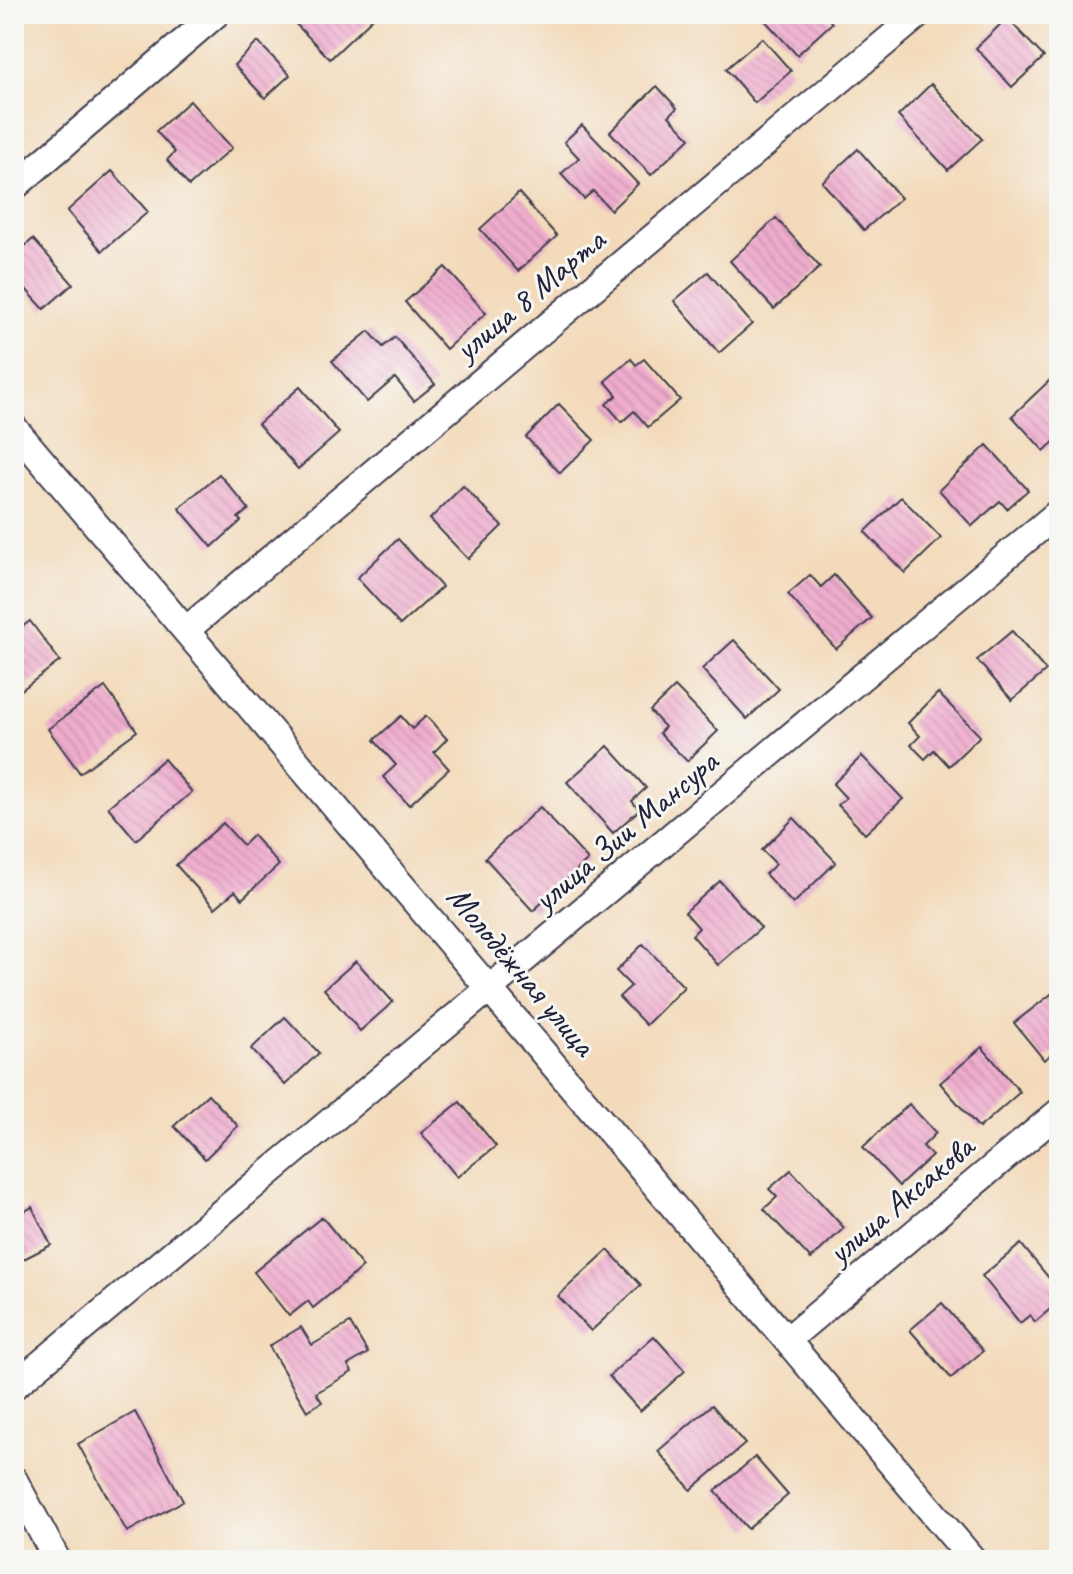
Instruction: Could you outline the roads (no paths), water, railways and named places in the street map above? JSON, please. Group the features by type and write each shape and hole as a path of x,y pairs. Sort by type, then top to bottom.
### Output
{"street":[{"path":"14,187 216,14"},
{"name":"улица 8 Марта","path":"186,630 919,14"},
{"name":"Молодёжная улица","path":"14,428 973,1560"},
{"name":"улица Зии Мансура","path":"14,1386 1059,512"},
{"name":"улица Аксакова","path":"787,1340 1059,1112"},
{"path":"14,1480 57,1560"}]}
